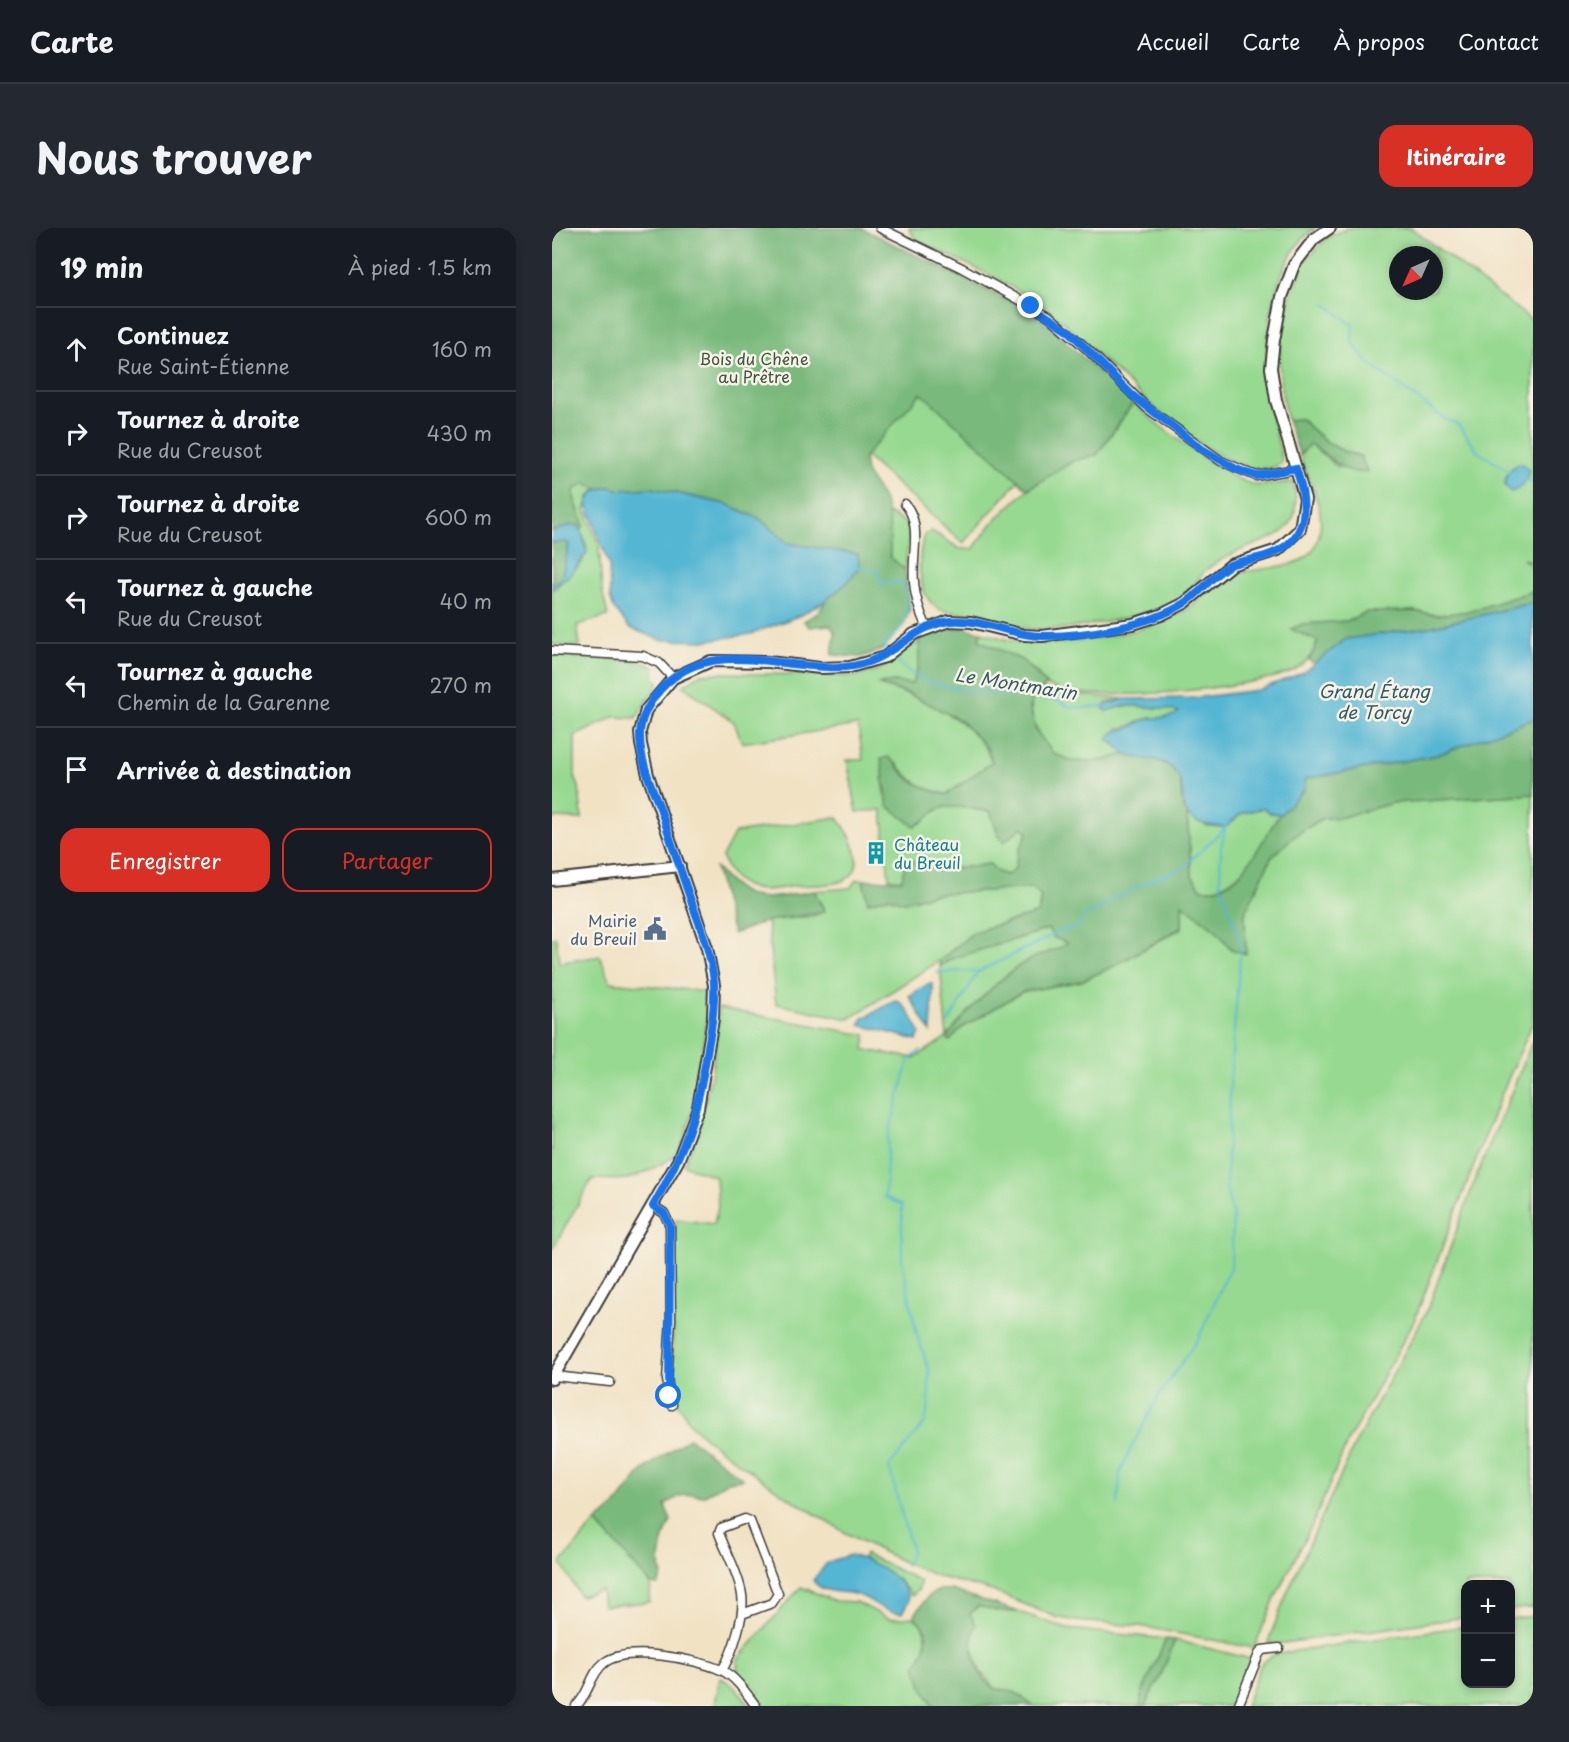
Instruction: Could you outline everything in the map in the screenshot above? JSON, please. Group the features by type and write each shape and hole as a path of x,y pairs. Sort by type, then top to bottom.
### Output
{"street":[{"path":"880,228 962,268 1049,316 1085,346 1147,408 1221,461 1256,476 1296,468"},
{"path":"610,1382 553,1377 678,1161 693,1126 702,1086 714,1003 712,967 707,948 648,775 640,732 646,710 673,678 711,661 759,661 820,668 850,667 889,654 927,628 959,621 1024,635 1061,635 1133,624 1161,615 1185,603 1223,570 1240,562 1270,555 1294,537 1300,529 1305,510 1273,383 1274,340 1282,297 1294,265 1314,239 1330,228"},
{"path":"905,504 915,522 912,561 915,593 927,628"},
{"path":"552,651 643,656 659,663 673,678"},
{"path":"552,880 680,866"},
{"path":"653,1206 664,1213 670,1226 671,1320 667,1380 672,1404"},
{"path":"722,1670 731,1655 742,1614 742,1594 719,1533 721,1528 745,1519 750,1521 778,1594 772,1604 742,1614"},
{"path":"1238,1706 1259,1654 1262,1650 1279,1648"},
{"path":"576,1706 603,1664 626,1655 652,1654 722,1670 756,1706"}],"green space":[{"name":"Bois du Chêne au Prêtre","path":"552,228 861,228 1034,313 1133,403 1097,455 1073,461 1028,489 921,393 865,456 864,463 868,476 887,510 890,557 905,570 910,609 904,624 882,650 861,657 832,655 835,633 830,625 809,627 804,621 818,613 825,601 847,583 848,553 787,543 726,504 652,488 597,489 585,483 574,490 574,498 584,526 571,525 552,532"},
{"path":"909,228 1316,228 1300,242 1288,260 1272,308 1268,334 1266,360 1269,405 1282,463 1258,469 1229,460 1196,441 1130,385 1055,315 1006,284 915,239"},
{"path":"1347,228 1411,228 1435,246 1389,246 1389,300 1443,300 1443,252 1533,321 1533,562 1523,559 1533,567 1533,591 1471,611 1438,615 1413,611 1367,612 1348,621 1302,624 1303,635 1319,641 1308,659 1292,671 1243,683 1168,692 1094,694 1066,691 1047,685 1029,666 979,640 981,632 1026,643 1045,643 1089,640 1135,630 1176,615 1201,599 1224,578 1297,562 1313,550 1321,526 1320,514 1318,502 1300,455 1310,444 1338,467 1360,456 1328,442 1301,419 1287,420 1281,388 1280,344 1285,313 1303,263 1327,238"},
{"path":"921,392 1020,479 963,543 865,456"},
{"path":"1133,403 1211,463 1244,481 1256,485 1293,482 1296,502 1294,516 1288,527 1267,540 1239,551 1208,568 1187,593 1177,601 1122,618 1083,626 1033,629 971,614 943,611 929,601 920,574 924,535 932,531 960,549 973,549 994,521 1028,489 1073,461 1097,454"},
{"path":"1301,419 1335,447 1360,456 1368,472 1351,471 1344,468 1310,444 1300,455 1287,420"},
{"path":"585,482 597,489 590,495 585,510 599,545 602,591 608,616 577,625 580,646 552,645 552,590 581,564 587,548 581,529 584,526 574,498 574,490"},
{"path":"888,513 907,524 909,538 905,570 890,557"},
{"path":"566,542 569,544 562,577 557,583 552,583 552,543"},
{"path":"1533,591 1533,603 1430,627 1346,639 1314,664 1309,660 1318,641 1291,629 1303,624 1348,621 1367,612 1413,611 1438,615 1471,611"},
{"path":"965,628 981,632 979,640 1022,660 1047,685 1033,695 1030,707 1036,731 1054,754 1074,761 1101,761 1126,754 1155,759 1170,766 1180,778 1182,805 1187,815 1192,876 1202,889 1216,888 1229,883 1239,874 1258,850 1281,813 1304,790 1305,779 1437,755 1533,719 1533,794 1392,803 1339,818 1323,818 1294,836 1271,858 1245,913 1246,954 1232,950 1216,930 1182,904 1182,927 1112,967 1081,981 1022,992 961,1028 950,1041 947,1037 955,1027 999,982 1022,964 1067,943 1054,938 1048,929 951,959 940,966 939,961 974,932 1038,913 1041,897 1033,888 934,894 904,902 888,897 868,902 863,880 902,880 905,862 911,859 928,867 938,868 990,864 997,872 1007,875 1014,870 1019,850 1028,832 1022,827 1004,842 999,836 990,811 956,807 937,810 914,826 888,806 881,759 888,757 912,781 930,790 947,794 992,762 988,749 960,720 907,693 877,684 894,682 912,684 919,664 919,640 947,629"},
{"path":"919,640 919,664 912,685 894,682 879,685 911,696 945,712 974,734 985,747 992,762 947,794 932,791 918,784 897,763 882,778 888,805 914,826 937,810 956,807 990,811 999,836 1022,827 1029,832 1019,850 1014,871 1007,875 997,872 990,864 938,868 919,864 911,859 905,862 902,880 889,878 882,810 857,812 847,760 863,760 858,725 742,743 734,722 683,686 701,674 718,673 859,676 881,669"},
{"path":"552,656 640,661 654,667 654,677 659,683 636,718 614,717 575,736 575,777 579,787 582,819 552,818"},
{"path":"1041,689 1124,699 1106,703 1106,711 1130,706 1179,712 1176,715 1146,719 1119,728 1108,740 1118,745 1126,754 1090,762 1070,761 1052,752 1036,729 1032,701 1033,695"},
{"path":"1533,794 1533,1022 1499,1100 1414,1321 1347,1443 1315,1519 1275,1598 1254,1648 1140,1626 1076,1621 1056,1617 990,1590 940,1577 907,1564 846,1533 786,1496 714,1445 693,1427 677,1403 672,1385 676,1219 714,1224 718,1207 716,1177 684,1165 709,1088 719,1008 866,1035 864,1050 915,1058 1022,992 1081,981 1112,967 1182,928 1181,903 1216,930 1232,950 1245,913 1271,858 1294,836 1323,818 1339,818 1392,803"},
{"path":"1263,808 1271,813 1281,814 1249,864 1227,883 1215,888 1201,889 1192,876 1187,815 1207,826 1226,827 1242,813"},
{"path":"837,817 852,841 857,859 856,868 851,875 837,883 772,890 754,889 736,879 726,867 722,857 735,833"},
{"path":"715,867 727,880 749,895 770,898 814,891 825,912 767,921 733,934"},
{"path":"856,880 863,880 869,902 888,897 904,902 934,894 1034,888 1041,897 1038,913 974,932 939,961 849,1019 776,1004 767,921 813,916 825,911 814,891 850,888"},
{"path":"1048,929 1068,943 1050,954 1033,958 1001,981 947,1037 940,966 951,959"},
{"path":"556,937 559,963 600,956 610,982 708,992 698,1079 688,1127 681,1145 673,1157 639,1175 619,1180 592,1179 552,1250 552,938"},
{"path":"1533,1040 1533,1607 1515,1609 1515,1580 1461,1580 1461,1618 1277,1644 1268,1642 1287,1593 1357,1440 1427,1311 1475,1180"},
{"path":"689,1438 743,1479 728,1481 703,1496 692,1494 683,1496 665,1505 671,1521 662,1548 660,1563 662,1576 658,1585 651,1584 596,1522 615,1506 643,1470"},
{"path":"596,1522 651,1584 649,1602 603,1606 601,1590 580,1596 561,1563"},
{"path":"865,1554 920,1581 919,1589 912,1596 899,1580 863,1558"},
{"path":"801,1587 835,1601 856,1602 890,1619 913,1617 919,1621 925,1631 927,1648 918,1674 933,1706 762,1706 738,1675 737,1660"},
{"path":"940,1590 951,1590 1019,1612 996,1611 978,1606 970,1614 976,1625 973,1632 973,1650 978,1668 988,1683 997,1689 1017,1693 1033,1706 933,1706 921,1684 916,1665 925,1646 926,1633 920,1622 913,1617 929,1595"},
{"path":"979,1606 996,1611 1019,1612 1067,1629 1166,1639 1142,1693 1140,1706 1033,1706 1014,1692 996,1689 980,1671 972,1645 970,1614"},
{"path":"1533,1616 1533,1706 1245,1706 1261,1664 1275,1654 1461,1627 1461,1688 1515,1688 1515,1618"},
{"path":"1166,1639 1175,1640 1159,1680 1144,1706 1140,1706 1142,1693"},
{"path":"1175,1640 1251,1659 1234,1706 1144,1706 1159,1680"},
{"path":"720,1677 736,1688 751,1706 717,1706 715,1704"}],"water":[{"path":"1521,463 1529,470 1526,480 1511,492 1505,486 1507,475 1511,469"},
{"path":"610,487 619,490 652,488 726,504 760,519 787,543 858,554 859,567 847,583 825,601 801,615 751,634 703,641 661,640 630,628 614,609 610,597 609,565 587,505 595,492"},
{"path":"576,525 581,529 587,553 573,572 552,590 552,583 557,583 562,577 569,544 552,543 552,532"},
{"name":"Grand Étang de Torcy","path":"1533,603 1533,719 1437,755 1305,779 1304,789 1281,814 1270,813 1263,808 1242,813 1226,827 1206,825 1193,820 1184,805 1182,786 1171,767 1160,761 1126,754 1108,740 1115,731 1143,720 1168,717 1179,712 1130,706 1106,711 1102,707 1124,699 1193,698 1258,690 1302,673 1346,639 1430,627"},
{"path":"928,984 933,984 931,1032 909,996"},
{"path":"896,1000 907,1010 916,1024 920,1033 917,1040 860,1025 862,1019"},
{"path":"850,1555 877,1565 901,1584 909,1600 902,1613 884,1609 858,1595 827,1590 813,1580 828,1562"}],"waterway":[{"path":"1326,304 1353,325 1352,342 1367,362 1443,418 1459,425 1478,452 1511,472"},
{"path":"1523,480 1533,482"},
{"name":"Le Montmarin","path":"858,567 877,571 882,586 896,582 905,586 907,613 902,626 885,646 888,651"},
{"name":"Le Montmarin","path":"892,655 906,669 924,680 944,686 967,691 1055,700 1072,707 1104,706"},
{"path":"1118,1504 1120,1473 1131,1448 1160,1394 1198,1339 1231,1266 1233,1217 1226,1188 1231,1067 1241,945 1220,882 1221,848 1226,824"},
{"path":"948,1023 978,972 1065,929 1076,929 1086,915 1100,909 1105,903 1156,878 1181,869 1226,827"},
{"path":"937,973 978,972"},
{"path":"906,1566 912,1551 889,1467 925,1422 929,1404 929,1370 917,1335 902,1261 902,1205 885,1197 888,1136 909,1060 921,1050"}],"place":[{"name":"Château du Breuil","path":"876,853"},
{"name":"Mairie du Breuil","path":"655,929"}],"route":[{"path":"669,1396 667,1380 671,1320 670,1226 664,1213 653,1206 669,1179 693,1126 713,1019 714,985 707,948 648,775 641,744 642,721 646,710 659,692 673,678 687,669 711,661 740,660 820,668 850,667 873,662 885,657 914,634 949,621 971,622 1024,635 1042,636 1133,624 1161,615 1185,603 1231,565 1270,555 1294,537 1303,521 1305,499 1296,468 1256,476 1221,461 1147,408 1068,330 1031,306"}]}
